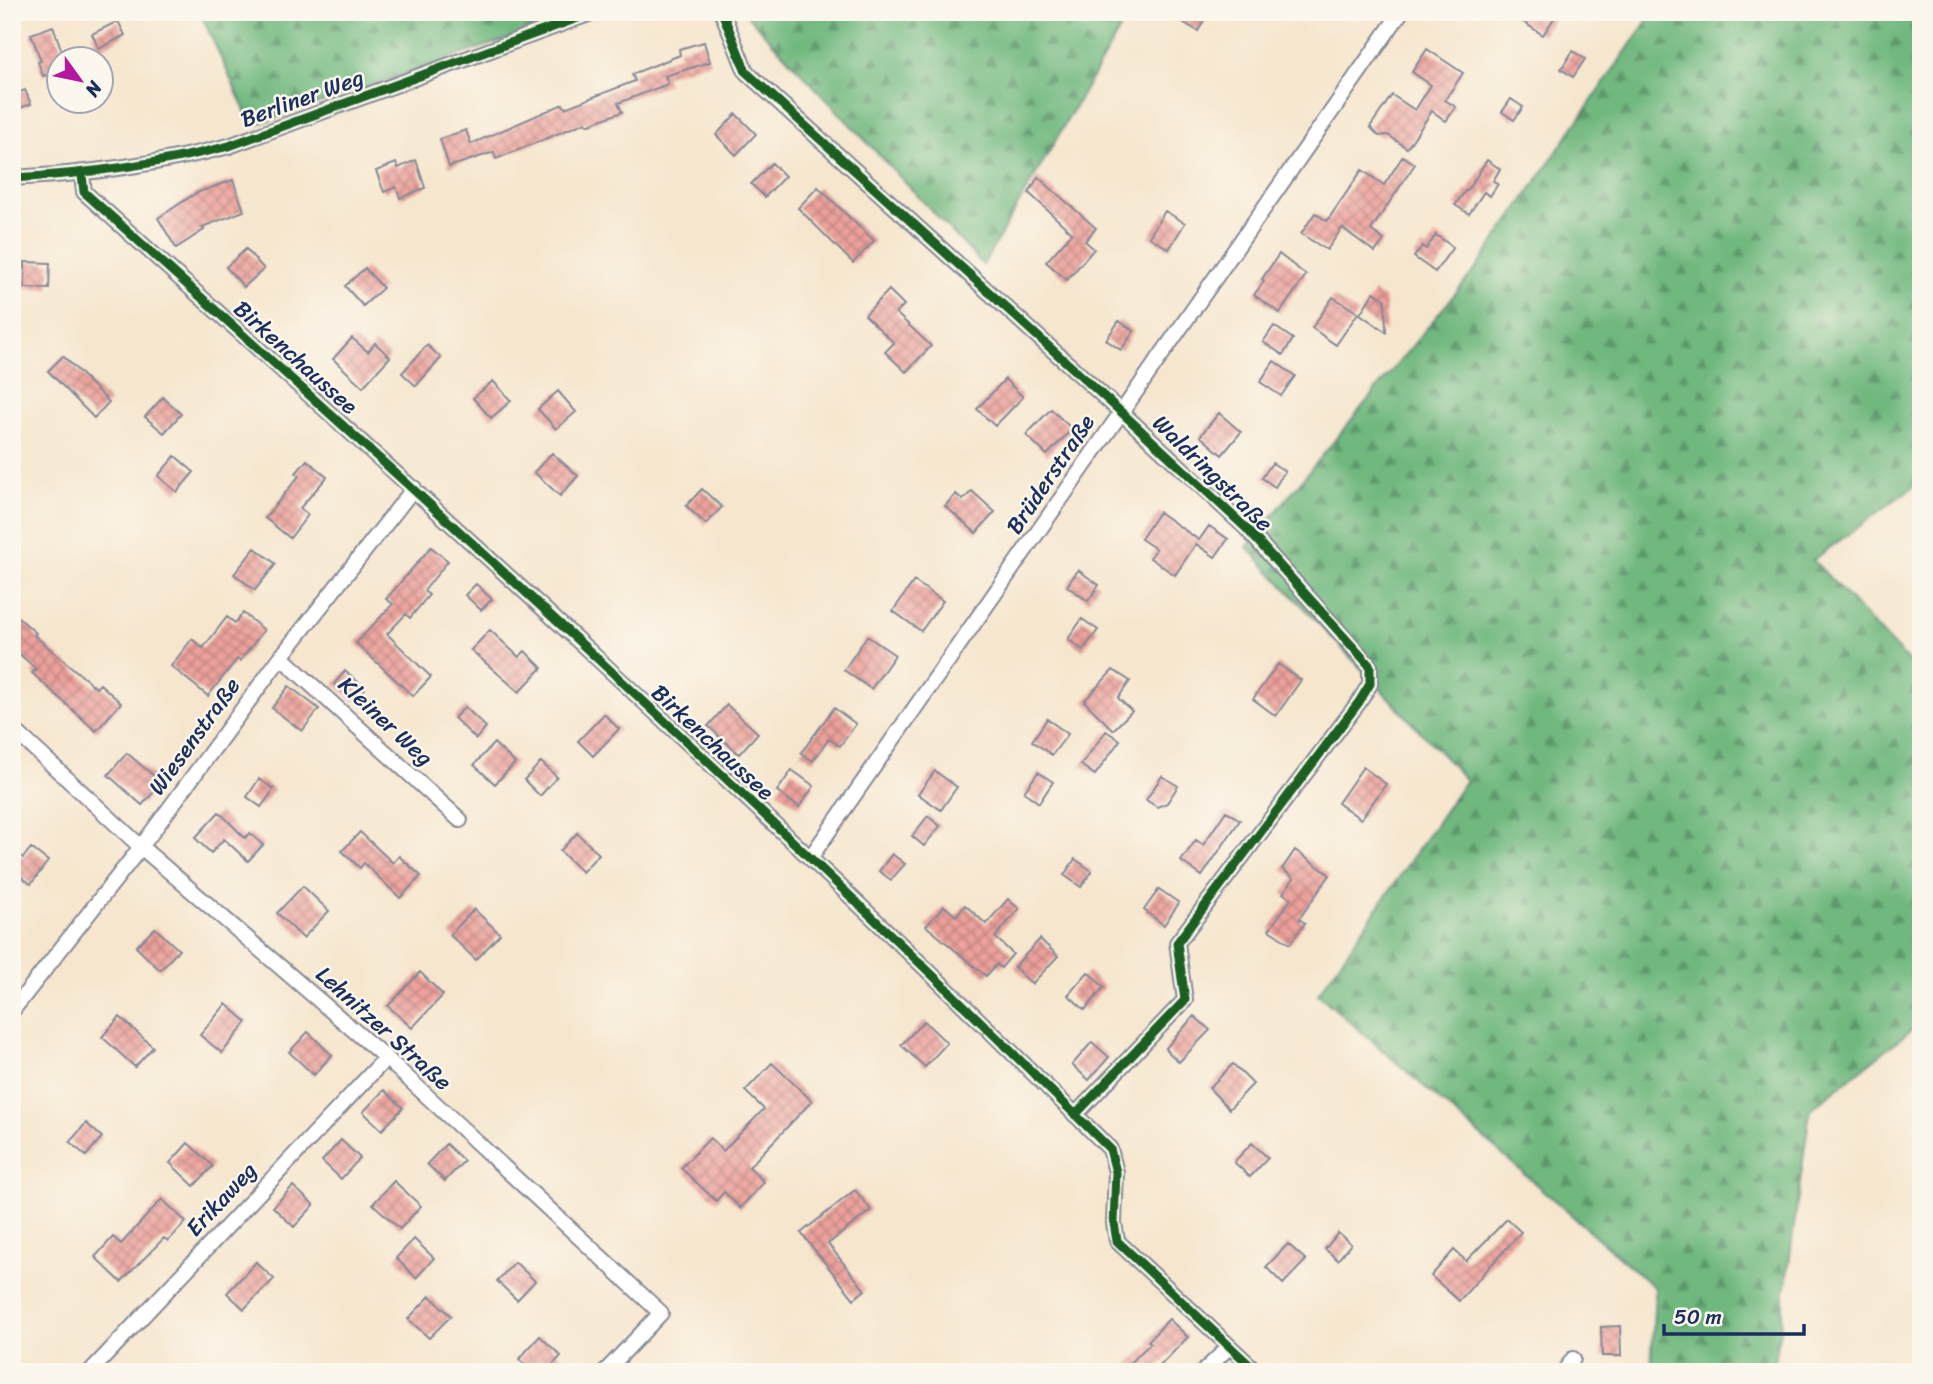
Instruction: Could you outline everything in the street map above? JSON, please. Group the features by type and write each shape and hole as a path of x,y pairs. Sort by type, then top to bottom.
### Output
{"street":[{"name":"Berliner Weg","path":"12,178 82,175 186,157 229,146 594,12"},
{"name":"Waldringstraße","path":"722,12 746,72 1246,528 1370,666 1370,684 1351,713 1177,943 1185,1000 1075,1115"},
{"name":"Brüderstraße","path":"810,858 1401,12"},
{"name":"Birkenchaussee","path":"82,175 84,192 414,488 810,858 1110,1149 1116,1172 1114,1223 1118,1241 1257,1372"},
{"name":"Wiesenstraße","path":"12,1011 141,847 281,657 414,488"},
{"name":"Kleiner Weg","path":"281,657 460,820"},
{"name":"Lehnitzer Straße","path":"12,728 141,847 386,1058 661,1313 605,1372"},
{"name":"Erikaweg","path":"90,1372 386,1058"},
{"path":"1203,1372 1229,1347"},
{"path":"1564,1372 1573,1359"}],"green space":[{"path":"200,12 586,12 252,126"},
{"path":"744,12 1130,12 983,265"},
{"path":"1653,12 1921,12 1921,481 1813,560 1921,675 1921,1022 1810,1110 1774,1372 1651,1372 1655,1288 1318,994 1466,780 1247,547 1478,266"}],"building":[{"path":"1166,12 1209,12 1198,31"},
{"path":"1508,12 1558,12 1543,35"},
{"path":"118,21 125,35 105,46 98,46 92,34"},
{"path":"53,26 60,46 46,46 46,75 43,76 38,62 41,61 31,34"},
{"path":"704,42 710,62 665,76 668,84 618,103 622,112 587,125 586,122 496,159 494,152 449,167 440,139 466,130 471,144 563,104 565,108 635,81 632,74 680,55 679,49"},
{"path":"1427,49 1463,73 1445,100 1456,107 1446,121 1432,111 1407,148 1388,135 1379,136 1370,127 1392,95 1415,110 1431,85 1412,72"},
{"path":"1573,51 1585,59 1573,77 1561,69"},
{"path":"25,90 31,104 12,111 12,95"},
{"path":"1511,99 1523,107 1514,120 1502,112"},
{"path":"736,114 756,134 736,155 716,135"},
{"path":"1403,156 1415,164 1371,230 1384,240 1375,252 1342,228 1327,250 1301,234 1315,213 1327,221 1362,170 1384,185"},
{"path":"416,160 425,188 400,198 396,187 384,192 376,171 396,163 398,168"},
{"path":"1487,160 1500,169 1493,181 1498,184 1490,196 1484,192 1469,214 1455,205"},
{"path":"772,163 785,176 765,197 751,184"},
{"path":"1038,177 1096,228 1085,241 1094,249 1067,280 1046,262 1072,233 1029,193"},
{"path":"233,180 244,211 202,227 204,230 176,248 158,218 196,193"},
{"path":"818,187 874,241 853,263 798,208"},
{"path":"1165,211 1185,223 1169,249 1149,237"},
{"path":"1436,235 1453,247 1435,272 1414,257 1422,246 1426,249"},
{"path":"246,249 264,269 244,287 226,267"},
{"path":"1279,254 1306,275 1280,313 1254,295"},
{"path":"25,262 50,263 49,289 25,288"},
{"path":"365,268 383,288 363,306 345,286"},
{"path":"889,290 904,305 896,313 931,346 906,372 885,352 894,343 865,315"},
{"path":"1374,292 1385,299 1386,332 1360,314"},
{"path":"1333,297 1358,313 1336,345 1312,328"},
{"path":"1119,321 1134,331 1121,350 1106,340"},
{"path":"1274,326 1293,339 1283,355 1263,342"},
{"path":"352,338 368,352 375,343 390,357 363,387 333,359"},
{"path":"427,345 441,358 416,386 402,373"},
{"path":"63,356 109,402 94,418 48,371"},
{"path":"1274,361 1295,376 1281,396 1260,382"},
{"path":"1005,379 1023,397 995,426 977,409"},
{"path":"493,381 511,401 491,418 473,398"},
{"path":"558,391 576,412 556,429 538,409"},
{"path":"163,397 181,414 164,433 145,417"},
{"path":"1051,409 1072,429 1047,455 1026,435"},
{"path":"1219,413 1241,432 1222,455 1200,436"},
{"path":"552,453 578,476 560,496 534,472"},
{"path":"175,456 194,472 177,492 158,476"},
{"path":"307,460 327,477 300,508 308,515 290,538 265,518 299,476 296,473"},
{"path":"1272,463 1285,471 1275,487 1262,478"},
{"path":"702,489 722,507 706,524 686,506"},
{"path":"972,491 995,512 976,533 945,506 956,494 963,500"},
{"path":"1159,512 1199,540 1209,526 1228,539 1215,557 1196,544 1175,575 1150,558 1156,549 1141,539"},
{"path":"431,547 448,561 424,591 429,595 410,618 406,614 387,634 431,677 413,696 356,643 393,604 386,599"},
{"path":"255,548 276,564 255,590 234,574"},
{"path":"1078,570 1099,585 1088,601 1067,586"},
{"path":"914,581 943,601 921,631 893,611"},
{"path":"476,584 492,599 481,610 465,595"},
{"path":"12,612 36,633 34,635 96,688 100,684 121,703 96,731 32,673 36,669 12,647"},
{"path":"243,613 264,630 208,696 171,666 192,639 203,648 227,617 235,623"},
{"path":"1082,619 1098,630 1083,650 1068,639"},
{"path":"490,630 519,657 525,651 542,668 519,692 471,650"},
{"path":"867,636 895,655 871,689 844,670"},
{"path":"1278,664 1301,680 1276,716 1253,699"},
{"path":"1113,670 1130,681 1118,698 1132,711 1113,730 1084,701"},
{"path":"345,671 365,688 354,701 334,684"},
{"path":"289,686 319,709 302,731 272,708"},
{"path":"727,705 758,733 739,754 708,726"},
{"path":"465,707 486,727 476,739 454,718"},
{"path":"834,708 856,724 840,746 829,739 813,761 801,753"},
{"path":"604,714 619,729 593,756 578,741"},
{"path":"1047,719 1068,734 1052,755 1032,741"},
{"path":"1106,731 1120,740 1095,775 1081,765"},
{"path":"494,743 515,763 495,784 474,765"},
{"path":"127,753 162,783 142,805 108,775"},
{"path":"541,762 557,777 540,796 524,780"},
{"path":"1363,767 1386,784 1361,819 1338,803"},
{"path":"792,770 814,786 799,807 777,791"},
{"path":"935,771 957,787 941,810 918,794"},
{"path":"1038,772 1053,782 1039,803 1024,792"},
{"path":"1162,776 1178,786 1167,803 1157,807 1146,800"},
{"path":"259,779 274,789 261,807 247,797"},
{"path":"1226,811 1240,820 1202,876 1181,861 1196,840 1203,845"},
{"path":"219,812 245,838 250,833 263,845 248,861 224,839 211,853 195,838"},
{"path":"928,816 940,826 924,846 912,836"},
{"path":"360,832 393,863 399,856 421,876 400,898 364,863 360,868 342,851"},
{"path":"577,833 599,854 582,872 560,851"},
{"path":"31,848 48,861 31,884 12,870 12,850 23,858"},
{"path":"1295,850 1330,875 1299,919 1305,923 1290,944 1269,930 1291,899 1283,893 1294,878 1282,869"},
{"path":"892,854 905,864 891,880 879,871"},
{"path":"1075,859 1092,871 1081,887 1064,875"},
{"path":"303,886 329,911 303,938 277,913"},
{"path":"1159,889 1179,903 1164,925 1144,910"},
{"path":"1008,899 1019,909 995,937 1013,954 1001,968 997,964 986,976 926,926 944,906 956,916 965,905 986,924"},
{"path":"474,909 500,934 476,960 450,935"},
{"path":"155,928 179,950 160,970 136,947"},
{"path":"1040,939 1058,956 1032,984 1014,967"},
{"path":"420,972 443,995 412,1028 388,1006"},
{"path":"1088,972 1104,987 1085,1010 1068,995"},
{"path":"226,1004 247,1022 222,1053 200,1035"},
{"path":"1194,1016 1210,1030 1179,1062 1165,1049"},
{"path":"120,1017 153,1047 135,1067 102,1037"},
{"path":"924,1021 947,1043 925,1067 901,1045"},
{"path":"308,1032 332,1055 314,1075 289,1052"},
{"path":"1092,1042 1109,1057 1089,1080 1072,1065"},
{"path":"772,1063 812,1101 749,1167 764,1182 740,1208 724,1192 716,1201 681,1168 710,1138 723,1151 764,1109 745,1091"},
{"path":"1233,1064 1253,1084 1229,1109 1209,1088"},
{"path":"384,1090 403,1108 382,1130 363,1112"},
{"path":"86,1123 102,1137 86,1156 70,1142"},
{"path":"341,1140 360,1158 341,1179 322,1161"},
{"path":"188,1143 213,1166 194,1186 170,1163"},
{"path":"1252,1143 1268,1158 1250,1177 1234,1162"},
{"path":"446,1144 464,1161 445,1181 427,1164"},
{"path":"394,1181 421,1206 400,1229 373,1204"},
{"path":"293,1186 314,1205 294,1227 273,1207"},
{"path":"855,1190 871,1210 828,1244 865,1290 854,1299 801,1233"},
{"path":"162,1199 186,1222 168,1241 164,1238 121,1282 95,1257 113,1237 121,1244"},
{"path":"1507,1219 1521,1232 1459,1301 1431,1276 1454,1250 1466,1261"},
{"path":"1338,1233 1351,1244 1338,1260 1325,1249"},
{"path":"414,1239 434,1258 416,1278 396,1258"},
{"path":"1288,1244 1306,1260 1283,1284 1266,1267"},
{"path":"256,1262 274,1279 244,1309 227,1293"},
{"path":"515,1262 535,1281 517,1300 497,1281"},
{"path":"430,1296 451,1316 429,1338 408,1319"},
{"path":"1169,1319 1188,1337 1154,1372 1120,1372 1151,1343 1148,1341"},
{"path":"1620,1326 1621,1356 1602,1356 1601,1327"},
{"path":"540,1336 561,1356 546,1372 532,1372 519,1359"}],"cycle path":[{"path":"12,178 121,168 229,146 594,12"},
{"path":"722,12 746,72 1246,528 1370,666 1370,684 1359,702 1177,943 1185,1000 1075,1115"},
{"path":"82,175 84,192 731,783 1110,1149 1116,1172 1114,1223 1117,1241 1257,1372"}]}
